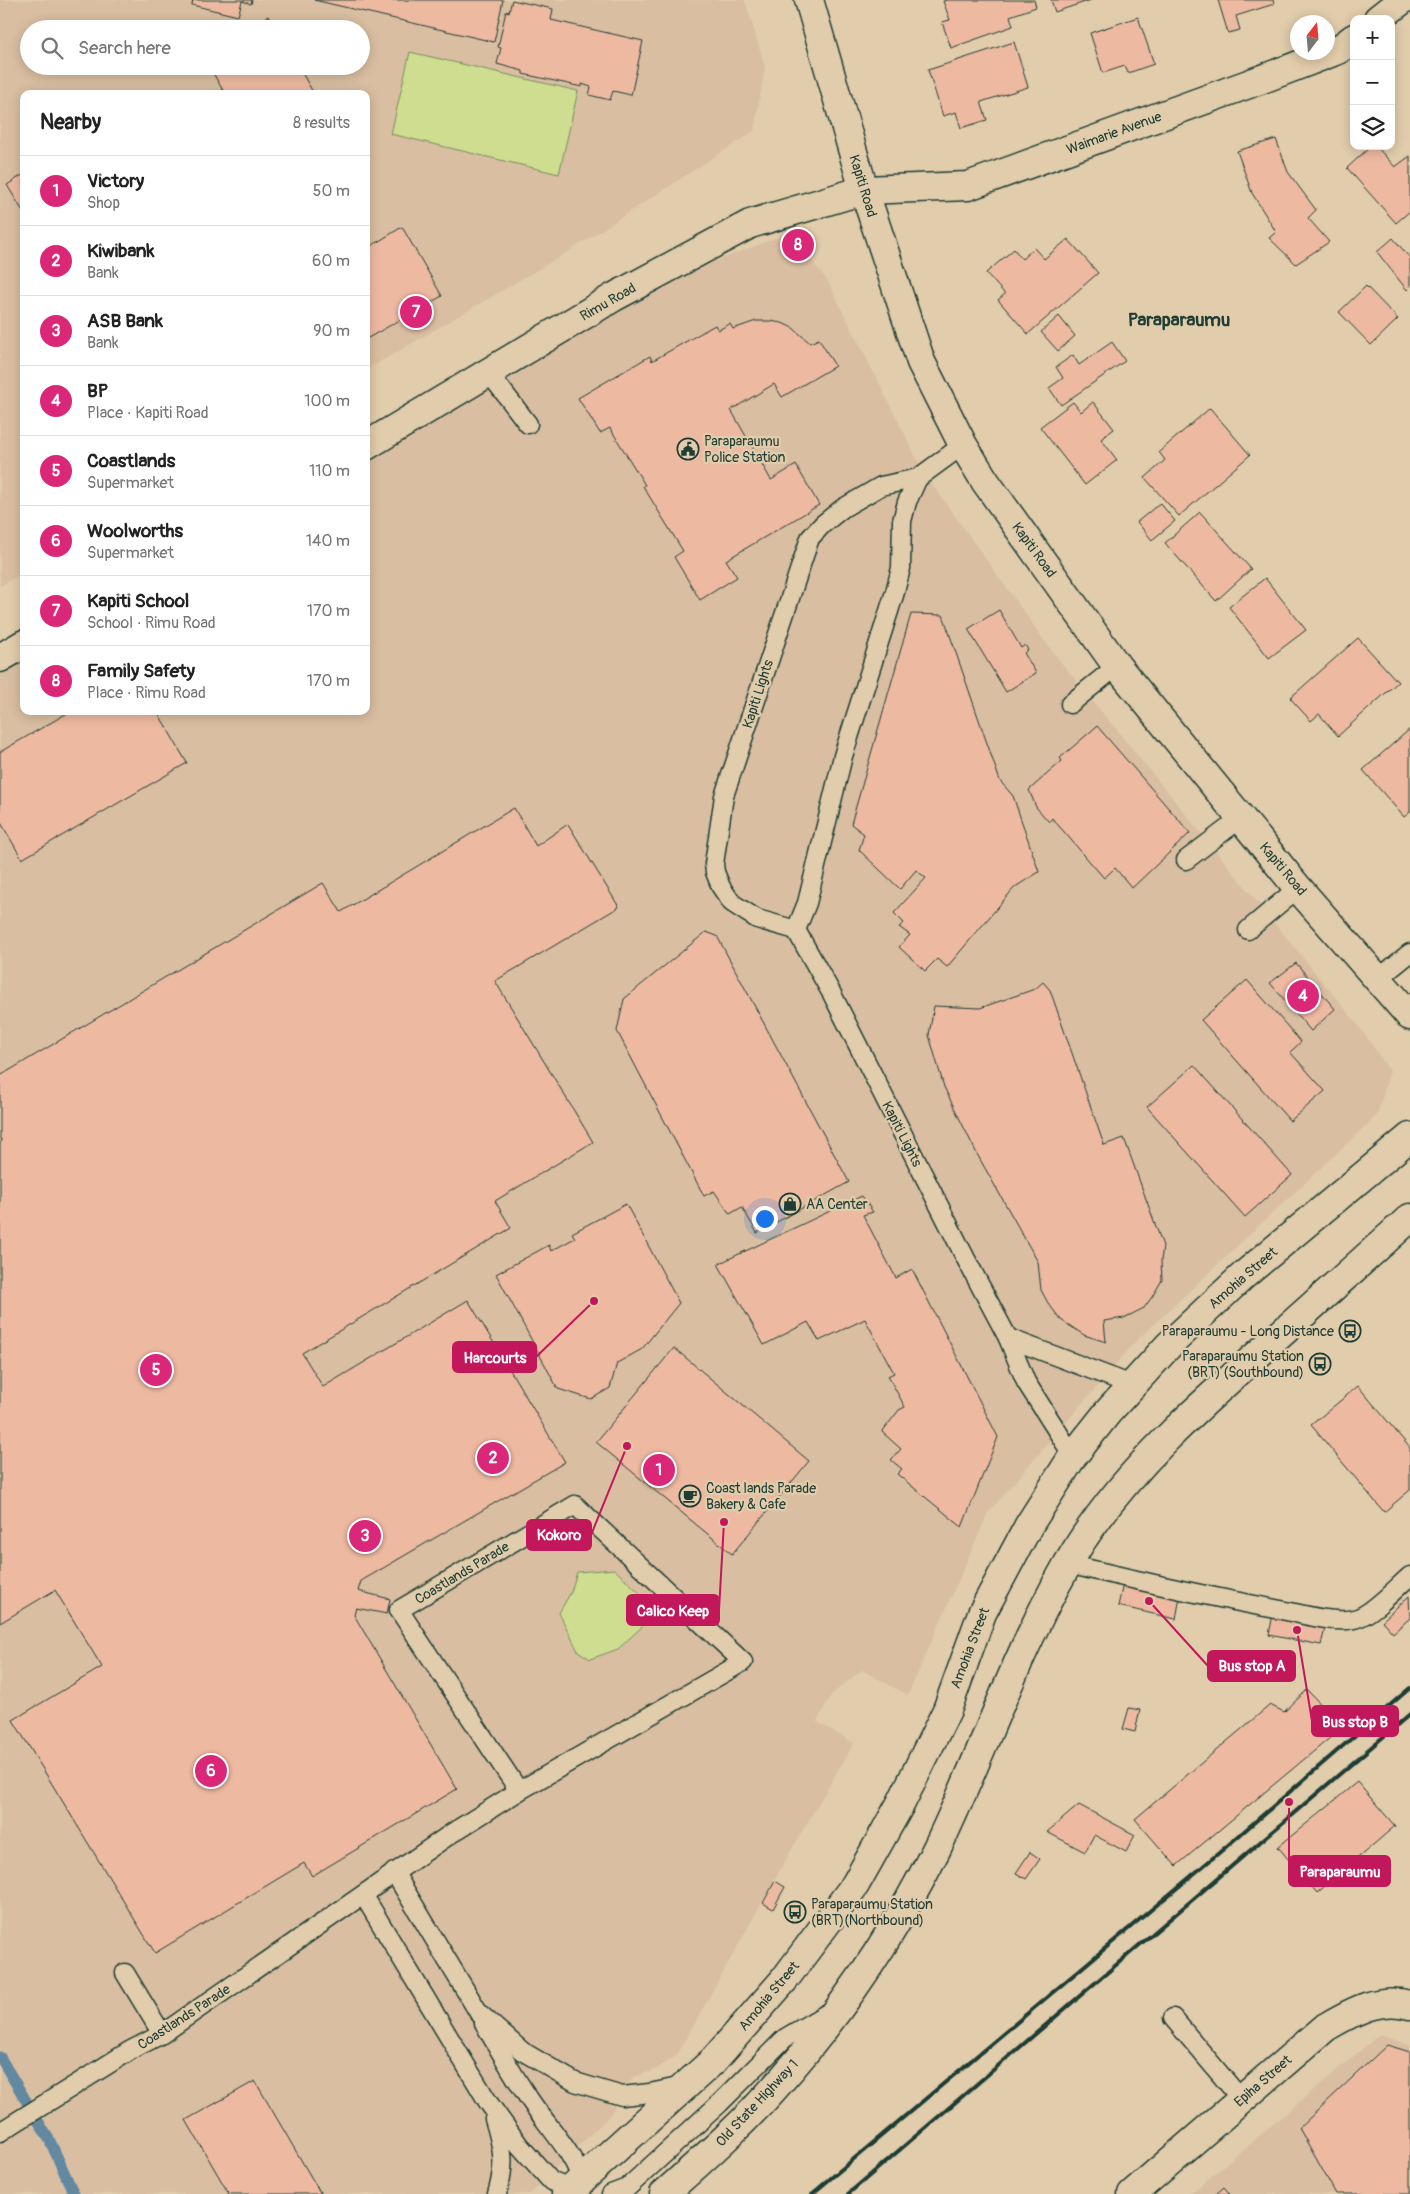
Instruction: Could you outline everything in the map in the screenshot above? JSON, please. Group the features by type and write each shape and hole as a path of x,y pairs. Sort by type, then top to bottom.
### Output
{"main road":[{"name":"Kapiti Road","path":"809,0 864,190 921,362 963,445 985,481 1117,666 1298,888 1379,978 1410,1016"},
{"path":"1383,15 1402,0"},
{"name":"Waimarie Avenue","path":"864,190 968,186 1274,75 1338,50 1350,41"},
{"name":"Rimu Road","path":"370,444 614,297 750,224 864,190"},
{"path":"0,658 20,646"},
{"name":"Amohia Street","path":"577,2190 714,2060 784,1980 826,1926 863,1871 901,1803 947,1710 982,1613 1030,1525 1073,1456 1168,1345 1244,1275 1410,1137"},
{"path":"842,2005 883,1946 937,1847 1023,1652 1068,1564 1107,1506 1125,1482 1206,1398 1410,1218"},
{"name":"Epiha Street","path":"1132,2194 1326,2027 1354,2010 1379,2004 1410,2005"},
{"name":"Old State Highway 1","path":"664,2194 729,2134 775,2087 842,2005"}],"lane":[{"path":"489,373 528,424"},
{"name":"Kapiti Lights","path":"963,445 918,478 881,486 843,508 810,538 724,796 714,872 732,903 757,919 796,930 832,994 1008,1338 1026,1382 1073,1456"},
{"name":"Kapiti Lights","path":"796,930 807,903 843,756 895,592 901,568 902,521 907,502 918,478"},
{"path":"1070,704 1117,666"},
{"path":"1186,860 1241,818"},
{"path":"1248,930 1298,888"},
{"path":"1379,978 1410,953"},
{"path":"1008,1338 1132,1385"},
{"name":"Coastlands Parade","path":"0,2132 99,2072 131,2050 162,2034 364,1896 394,1872 519,1791 743,1662 574,1505 399,1610 519,1791"},
{"path":"1068,1564 1218,1599 1328,1619 1350,1620 1361,1617 1410,1576"},
{"path":"364,1896 488,2102 519,2145 551,2181 577,2190 573,2160 532,2103 506,2062 479,2013 394,1872"},
{"path":"125,1973 162,2034"},
{"path":"611,2194 627,2188 720,2103 785,2038 842,2005"},
{"path":"479,2013 522,2051 562,2075 593,2089 622,2096 638,2095 690,2084"},
{"path":"1173,2018 1241,2099"},
{"path":"488,2102 503,2146 502,2172 497,2194"}],"shaded area":[{"path":"0,0 745,0 765,67 754,131 566,253 370,368 370,90 20,90 20,574 0,586"},
{"path":"789,233 827,280 924,473 1051,650 1358,1025 1390,1071 1377,1115 1135,1342 988,1513 908,1695 862,1670 831,1695 817,1722 854,1743 786,1859 677,2055 655,2070 633,2077 609,2116 530,2194 0,2194 0,674 20,662 20,715 370,715 370,456 671,278"},
{"path":"1380,2034 1410,2046 1410,2194 1190,2194"}],"green space":[{"path":"410,52 578,91 559,174 391,134"},
{"path":"614,1569 659,1611 618,1649 590,1659 578,1651 559,1613 571,1592 577,1572"}],"building":[{"path":"193,0 252,0 251,4 242,1 238,16 192,5"},
{"path":"314,0 503,0 494,42"},
{"path":"512,0 553,9 551,20 643,41 631,95 613,91 610,100 589,95 591,87 582,84 582,87 523,74 523,71 497,64 501,48 498,47 506,11 509,12"},
{"path":"1034,0 1036,7 1010,16 1013,26 951,48 942,22 950,20 943,1"},
{"path":"1051,0 1091,0 1055,12"},
{"path":"1218,0 1273,0 1274,4 1236,16 1240,30 1228,33"},
{"path":"268,16 270,20 261,20"},
{"path":"1138,17 1154,64 1128,73 1125,66 1103,73 1090,33"},
{"path":"1014,42 1028,87 981,102 987,120 961,128 956,112 943,116 928,70"},
{"path":"214,75 303,75 312,90 223,90"},
{"path":"1276,139 1288,172 1316,210 1308,218 1329,242 1296,264 1269,238 1276,232 1252,193 1237,151"},
{"path":"1367,150 1380,150 1395,167 1410,156 1410,211 1396,223 1347,168"},
{"path":"20,177 20,206 7,185"},
{"path":"402,227 442,296 370,337 370,247"},
{"path":"1393,238 1410,258 1410,287 1407,290 1377,252"},
{"path":"1068,239 1098,273 1028,334 998,300 1005,294 986,273 1014,249 1022,259 1034,248 1044,259"},
{"path":"1366,286 1398,319 1371,345 1339,312"},
{"path":"1059,316 1075,336 1058,351 1041,332"},
{"name":"Paraparaumu Police Station","path":"756,321 782,323 793,328 810,343 819,339 835,366 782,397 774,384 731,410 771,480 796,465 819,505 726,560 737,577 700,600 674,557 683,551 643,486 645,485 610,428 600,433 578,398 650,356 652,361 715,325 718,330 730,324 733,329"},
{"path":"1112,342 1125,361 1061,405 1049,388 1063,378 1056,367 1073,355 1079,365"},
{"path":"1073,402 1081,412 1093,402 1114,429 1101,439 1117,460 1085,485 1040,427"},
{"path":"1210,408 1250,455 1179,516 1145,478 1165,460 1159,452"},
{"path":"1160,503 1175,521 1152,540 1137,522"},
{"path":"1200,512 1251,569 1216,601 1165,543"},
{"path":"1265,578 1306,630 1269,658 1229,607"},
{"path":"999,610 1021,648 1025,645 1028,650 1024,653 1036,673 1006,692 968,629"},
{"path":"911,614 943,615 1000,781 1013,796 1039,872 1015,887 947,967 937,959 925,971 899,947 910,935 899,927 904,923 894,913 926,878 916,870 900,889 859,850 864,834 851,824"},
{"path":"1358,638 1398,682 1338,736 1319,714 1311,721 1290,698"},
{"path":"64,715 159,715 187,763 22,859 0,821 0,752"},
{"path":"1097,726 1190,833 1132,888 1115,868 1104,878 1052,818 1049,822 1036,807 1029,790 1062,761 1060,758"},
{"path":"1410,729 1410,812 1404,817 1363,770"},
{"path":"514,808 536,846 568,824 619,907 495,981 593,1142 495,1201 511,1228 302,1353 323,1387 468,1300 565,1462 361,1581 358,1591 390,1599 387,1614 356,1608 354,1615 457,1789 312,1876 304,1863 155,1953 13,1720 102,1667 55,1590 0,1623 0,1143 2,1141 0,1138 0,1076 323,883 341,912"},
{"path":"706,932 717,936 849,1182 757,1233 742,1207 730,1214 714,1191 704,1196 617,1031 624,999"},
{"path":"1296,963 1335,1009 1311,1031 1270,983"},
{"path":"1247,980 1301,1042 1290,1052 1325,1091 1290,1121 1201,1020"},
{"path":"1043,982 1050,990 1104,1145 1124,1138 1163,1246 1161,1261 1162,1280 1152,1297 1144,1308 1124,1318 1104,1321 1106,1342 1084,1335 1061,1320 1048,1303 1041,1290 1038,1262 977,1154 944,1087 929,1035 934,1006 980,1008 1035,989"},
{"path":"1194,1065 1292,1175 1245,1217 1147,1107"},
{"path":"862,1196 873,1212 863,1215 896,1278 912,1269 998,1437 962,1527 897,1474 902,1469 891,1460 901,1449 882,1432 899,1410 905,1407 888,1376 894,1373 865,1319 819,1341 808,1322 764,1345 718,1264"},
{"path":"626,1204 679,1303 642,1349 617,1363 610,1388 591,1399 558,1389 496,1274 549,1245 551,1251 575,1238 572,1233"},
{"path":"674,1348 809,1461 732,1554 596,1442"},
{"path":"1358,1386 1410,1448 1410,1490 1384,1512 1311,1425"},
{"path":"1123,1584 1180,1597 1176,1619 1118,1606"},
{"path":"1409,1596 1410,1618 1393,1633 1382,1621"},
{"path":"1273,1614 1326,1624 1321,1645 1269,1635"},
{"path":"1307,1690 1343,1727 1176,1866 1135,1819 1270,1705 1284,1712"},
{"path":"1129,1708 1140,1710 1135,1732 1123,1729"},
{"path":"1357,1782 1395,1826 1317,1893 1278,1847"},
{"path":"1079,1805 1135,1835 1126,1852 1094,1835 1085,1852 1047,1832"},
{"path":"1030,1852 1040,1859 1026,1879 1016,1873"},
{"path":"775,1881 785,1887 773,1909 763,1903"},
{"path":"1387,2045 1410,2052 1410,2194 1336,2194 1299,2128"},
{"path":"255,2081 321,2194 229,2194 186,2120"},
{"path":"1224,2187 1230,2194 1216,2194"}],"waterway":[{"path":"0,2057 50,2141 74,2194"}],"railway":[{"path":"812,2194 1220,1852 1410,1688"},
{"path":"848,2194 1410,1714"}],"place":[{"name":"Family Safety","path":"798,245"},
{"name":"Kapiti School","path":"416,312"},
{"name":"Paraparaumu Police Station","path":"688,449"},
{"name":"BP","path":"1303,996"},
{"name":"AA Center","path":"790,1204"},
{"name":"Harcourts","path":"594,1301"},
{"name":"Paraparaumu - Long Distance","path":"1350,1331"},
{"name":"Paraparaumu Station (BRT) (Southbound)","path":"1320,1364"},
{"name":"Coastlands","path":"156,1370"},
{"name":"Kokoro","path":"627,1446"},
{"name":"Kiwibank","path":"493,1458"},
{"name":"Victory","path":"659,1470"},
{"name":"Coast lands Parade Bakery & Cafe","path":"690,1496"},
{"name":"Calico Keep","path":"724,1522"},
{"name":"ASB Bank","path":"365,1536"},
{"name":"Bus stop A","path":"1149,1601"},
{"name":"Bus stop B","path":"1297,1630"},
{"name":"Woolworths","path":"211,1771"},
{"name":"Paraparaumu","path":"1289,1802"},
{"name":"Paraparaumu Station (BRT)(Northbound)","path":"795,1912"}],"district":[{"name":"Paraparaumu","path":"1179,320"}]}
